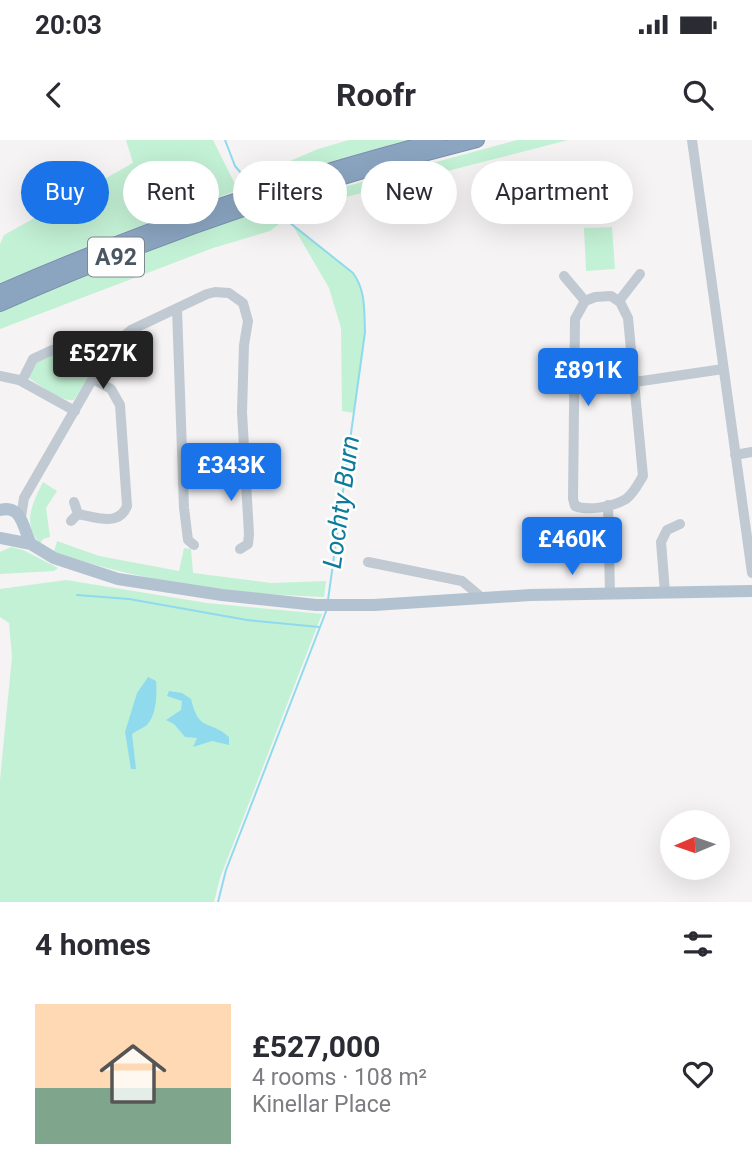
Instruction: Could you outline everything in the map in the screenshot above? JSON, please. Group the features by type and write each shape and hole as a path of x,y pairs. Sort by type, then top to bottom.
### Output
{"highway":[{"name":"A92","path":"347,169 438,140"},
{"name":"A92","path":"347,173 477,140"},
{"name":"A92","path":"0,292 84,257 231,208"},
{"name":"A92","path":"0,304 231,208"}],"main road":[{"path":"4,509 16,511 31,544"},
{"path":"4,540 19,535 22,520"},
{"path":"4,540 31,544 54,558 118,579 316,605 374,605 481,597 752,591"}],"street":[{"path":"692,140 752,573"},
{"path":"619,301 640,274"},
{"path":"564,276 585,301"},
{"path":"22,520 24,498 113,345 131,330 177,309 215,292 229,293 243,303 248,321 243,366 248,547"},
{"path":"611,296 619,301 628,318 643,476 635,490 625,499 608,505 581,508 575,506 573,499 575,319 585,301 611,296"},
{"path":"177,309 187,543"},
{"path":"22,381 33,359 60,347 93,337 105,339 113,345"},
{"path":"635,382 723,369"},
{"path":"0,376 22,381 75,411"},
{"path":"74,502 74,517 107,519 115,519 124,512 127,503 120,405 111,389 93,379"},
{"path":"735,455 752,452"},
{"path":"183,462 244,466"},
{"path":"4,509 24,498"},
{"path":"608,505 610,593"},
{"path":"665,592 661,542 667,530 680,524"},
{"path":"369,562 462,580 481,597"}],"green space":[{"path":"126,140 213,140 233,180 233,192 219,197 219,161 132,161"},
{"path":"349,140 407,140 333,161 290,161"},
{"path":"517,140 568,140 486,161 471,161 471,165 457,168 457,161 440,161"},
{"path":"123,169 123,224 146,224 0,283 0,244 4,235 24,224 109,224 109,176"},
{"path":"361,182 361,193 347,197 347,186"},
{"path":"233,220 233,224 279,224 270,231 213,248 0,329 0,310"},
{"path":"293,226 353,273 360,287 365,321 354,413 342,411 341,328 329,288"},
{"path":"612,227 615,269 586,271 584,228"},
{"path":"87,340 99,341 107,347 74,400 58,396 30,379 38,360"},
{"path":"43,482 57,491 46,508 50,537 43,539 40,544 31,529 30,521 32,506"},
{"path":"57,541 99,556 179,571 184,548 191,549 193,573 271,583 326,581 324,597 256,593 153,579 54,552"},
{"path":"11,547 23,550 58,568 54,571 0,574 0,552"},
{"path":"66,580 207,603 322,614 220,878 214,902 0,902 0,780 12,657 9,623 0,617 0,589"}],"water":[{"path":"148,677 156,681 156,704 147,725 132,734 136,769 131,769 125,732 137,693"},
{"path":"169,691 182,693 191,699 201,721 229,737 229,745 212,741 193,747 197,738 185,737 174,724 166,720 181,710 182,701 167,696"}],"waterway":[{"name":"Lochty Burn","path":"225,140 233,161"},
{"name":"Lochty Burn","path":"291,224 353,273 364,301 365,332 328,600"},
{"path":"77,595 129,599 247,620 319,627"},
{"name":"Lochty Burn","path":"218,902 226,870 327,609"}]}
